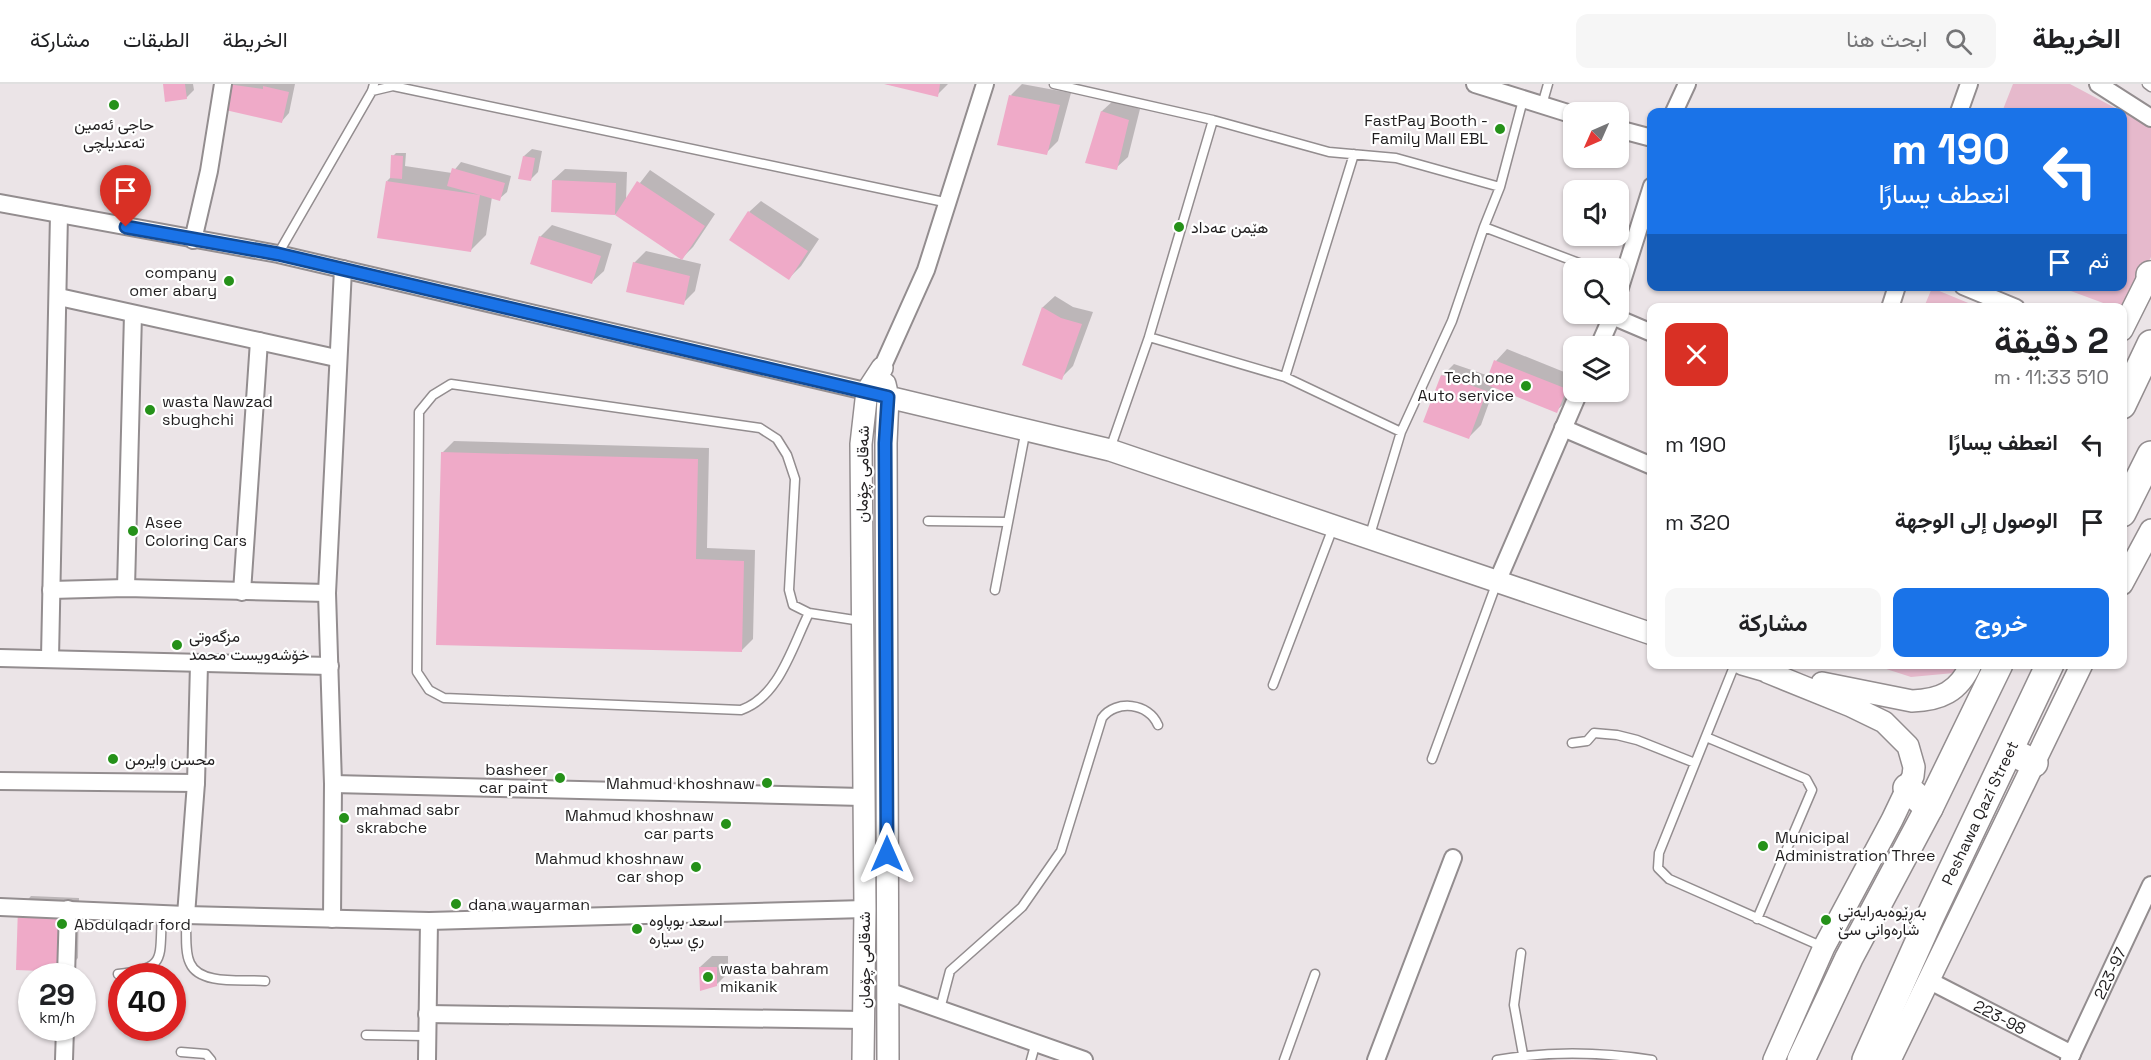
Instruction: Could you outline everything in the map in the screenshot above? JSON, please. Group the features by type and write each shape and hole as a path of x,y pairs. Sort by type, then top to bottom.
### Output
{"highway":[{"path":"2127,394 2151,344"},
{"path":"2127,503 2151,455"},
{"path":"1802,1060 1850,958 1929,808 1997,669"},
{"name":"Peshawa Qazi Street","path":"1866,1060 2048,669"},
{"path":"2010,751 2034,763"},
{"path":"1907,788 1929,808"},
{"path":"1815,1060 1850,958"},
{"path":"1858,1060 1890,1007"}],"street":[{"path":"193,240 211,160 223,84"},
{"path":"882,368 926,270 949,203 984,84"},
{"path":"1476,84 1563,112"},
{"path":"1676,108 1687,84"},
{"path":"1960,108 1969,84"},
{"path":"2098,84 2151,118"},
{"path":"1629,132 1647,137"},
{"path":"1628,258 1647,201"},
{"path":"0,203 278,254 1110,450 1647,632"},
{"path":"50,658 59,214"},
{"path":"332,919 333,784 327,593 336,358 343,269"},
{"path":"2127,320 2150,274"},
{"path":"1975,291 2004,303"},
{"path":"59,297 336,358"},
{"path":"126,588 133,314"},
{"path":"1629,323 1647,331"},
{"path":"242,592 259,341"},
{"name":"شەقامی چۆمان","path":"863,1060 865,909 862,797 861,444 867,391 882,368"},
{"name":"شەقامی چۆمان","path":"882,368 888,397 885,443 888,1060"},
{"path":"1497,582 1575,402"},
{"path":"1563,428 1647,464"},
{"path":"861,444 885,443"},
{"path":"2127,579 2143,561 2151,531"},
{"path":"51,590 126,588 327,593"},
{"path":"0,658 330,666"},
{"path":"186,915 196,783 199,664"},
{"path":"1755,669 1851,706 1890,727 1908,746 1913,758 1913,776 1824,947 1774,1060"},
{"path":"1760,669 1912,701 1938,699 1966,676 1969,669"},
{"path":"1890,1060 2080,669"},
{"path":"0,781 196,783"},
{"path":"333,784 862,797"},
{"path":"1376,1060 1453,858"},
{"name":"223-97","path":"2070,1057 2151,885"},
{"path":"0,907 186,915 429,921 865,909"},
{"path":"66,963 68,909"},
{"path":"427,1060 429,921"},
{"name":"223-98","path":"1928,980 2070,1057"},
{"path":"888,990 1084,1060"},
{"path":"428,1014 864,1020"},
{"path":"64,1060 65,1041"}],"lane":[{"path":"1054,84 1213,120 1329,152 1396,158 1500,187"},
{"path":"1542,105 1548,84"},
{"path":"2147,84 2151,87"},
{"path":"278,254 312,199 373,88 393,86 949,203"},
{"path":"1369,538 1401,432 1452,321 1500,187 1523,100"},
{"path":"1110,450 1149,337 1213,120"},
{"path":"1285,377 1354,154"},
{"path":"1484,227 1566,258"},
{"path":"1149,337 1285,377 1401,432"},
{"path":"808,613 771,690 756,705 741,710 444,698 429,690 417,672 419,412 433,395 451,384 760,428 777,439 787,455 795,479 789,590 793,605 808,613 861,621"},
{"path":"995,590 1026,429"},
{"path":"928,521 1007,522"},
{"path":"1274,685 1334,525"},
{"path":"1432,759 1497,582"},
{"path":"1749,669 1706,737 1659,853 1658,868 1669,879 1824,947"},
{"path":"940,1009 950,971 1022,907 1061,851 1102,718 1108,709 1119,705 1133,706 1155,719 1158,726"},
{"path":"1572,743 1587,741 1594,734 1617,735 1695,763"},
{"path":"1706,737 1806,779 1812,790 1757,919"},
{"path":"156,963 162,914"},
{"path":"186,915 189,962 195,971 206,977 265,981"},
{"path":"1521,953 1514,1005 1524,1058"},
{"path":"1284,1060 1315,974"},
{"path":"366,1035 427,1036"},
{"path":"1031,1060 1036,1042"},
{"path":"181,1052 206,1054 211,1060"},
{"path":"1497,1060 1617,1054 1652,1060"}],"shaded area":[{"path":"2013,84 2070,84 2115,108 2004,108"},
{"path":"2127,114 2151,127 2151,257 2127,308 2127,303 2103,303 2071,291 2127,291"},
{"path":"1931,291 1939,291 1968,303 1926,303"},
{"path":"1886,669 1956,669 1954,673 1911,677"}],"building":[{"path":"163,84 185,84 187,99 165,102"},
{"path":"227,84 263,89 263,86 289,92 282,123 221,109"},
{"path":"884,84 940,84 938,97"},
{"path":"1009,95 1060,105 1047,155 997,145"},
{"path":"1101,111 1129,120 1117,170 1085,163"},
{"path":"391,155 403,156 402,179 390,178"},
{"path":"523,156 535,158 531,181 518,179"},
{"path":"452,168 505,183 500,201 447,186"},
{"path":"552,180 616,183 615,215 551,212"},
{"path":"386,181 480,195 471,252 377,238"},
{"path":"637,181 705,226 682,260 615,215"},
{"path":"748,211 808,251 789,280 729,240"},
{"path":"539,236 601,256 592,284 530,264"},
{"path":"633,262 690,276 684,305 626,292"},
{"path":"1042,307 1061,318 1082,324 1062,380 1022,365"},
{"name":"Tech one Auto service","path":"1494,360 1563,387 1563,399 1557,413 1485,384"},
{"path":"1441,375 1487,391 1469,439 1423,422"},
{"path":"441,452 698,459 696,559 744,561 742,652 436,645"},
{"path":"18,907 68,909 67,963 18,963 18,970 16,970"},
{"name":"wasta bahram mikanik","path":"699,967 717,967 717,986 700,991"}],"place":[{"name":"حاجی ئەمین تەعدیلچی","path":"114,105"},
{"name":"FastPay Booth - Family Mall EBL","path":"1500,129"},
{"name":"هێمن عەداد","path":"1179,227"},
{"name":"company omer abary","path":"229,281"},
{"name":"Tech one Auto service","path":"1526,386"},
{"name":"wasta Nawzad sbughchi","path":"150,410"},
{"name":"Asee Coloring Cars","path":"133,531"},
{"name":"مزگەوتی خۆشەویست محمد","path":"177,645"},
{"name":"محسن وایرمن","path":"113,759"},
{"name":"basheer car paint","path":"560,778"},
{"name":"Mahmud khoshnaw","path":"767,783"},
{"name":"mahmad sabr skrabche","path":"344,818"},
{"name":"Mahmud khoshnaw car parts","path":"726,824"},
{"name":"Municipal Administration Three","path":"1763,846"},
{"name":"Mahmud khoshnaw car shop","path":"696,867"},
{"name":"dana wayarman","path":"456,904"},
{"name":"بەڕێوەبەرایەتی شارەوانی سێ","path":"1826,920"},
{"name":"Abdulqadr ford","path":"62,924"},
{"name":"اسعد بوپاوه ري سياره","path":"637,929"},
{"name":"wasta bahram mikanik","path":"708,977"}],"route":[{"path":"126,227 278,254 888,397 885,443 887,854"}]}
